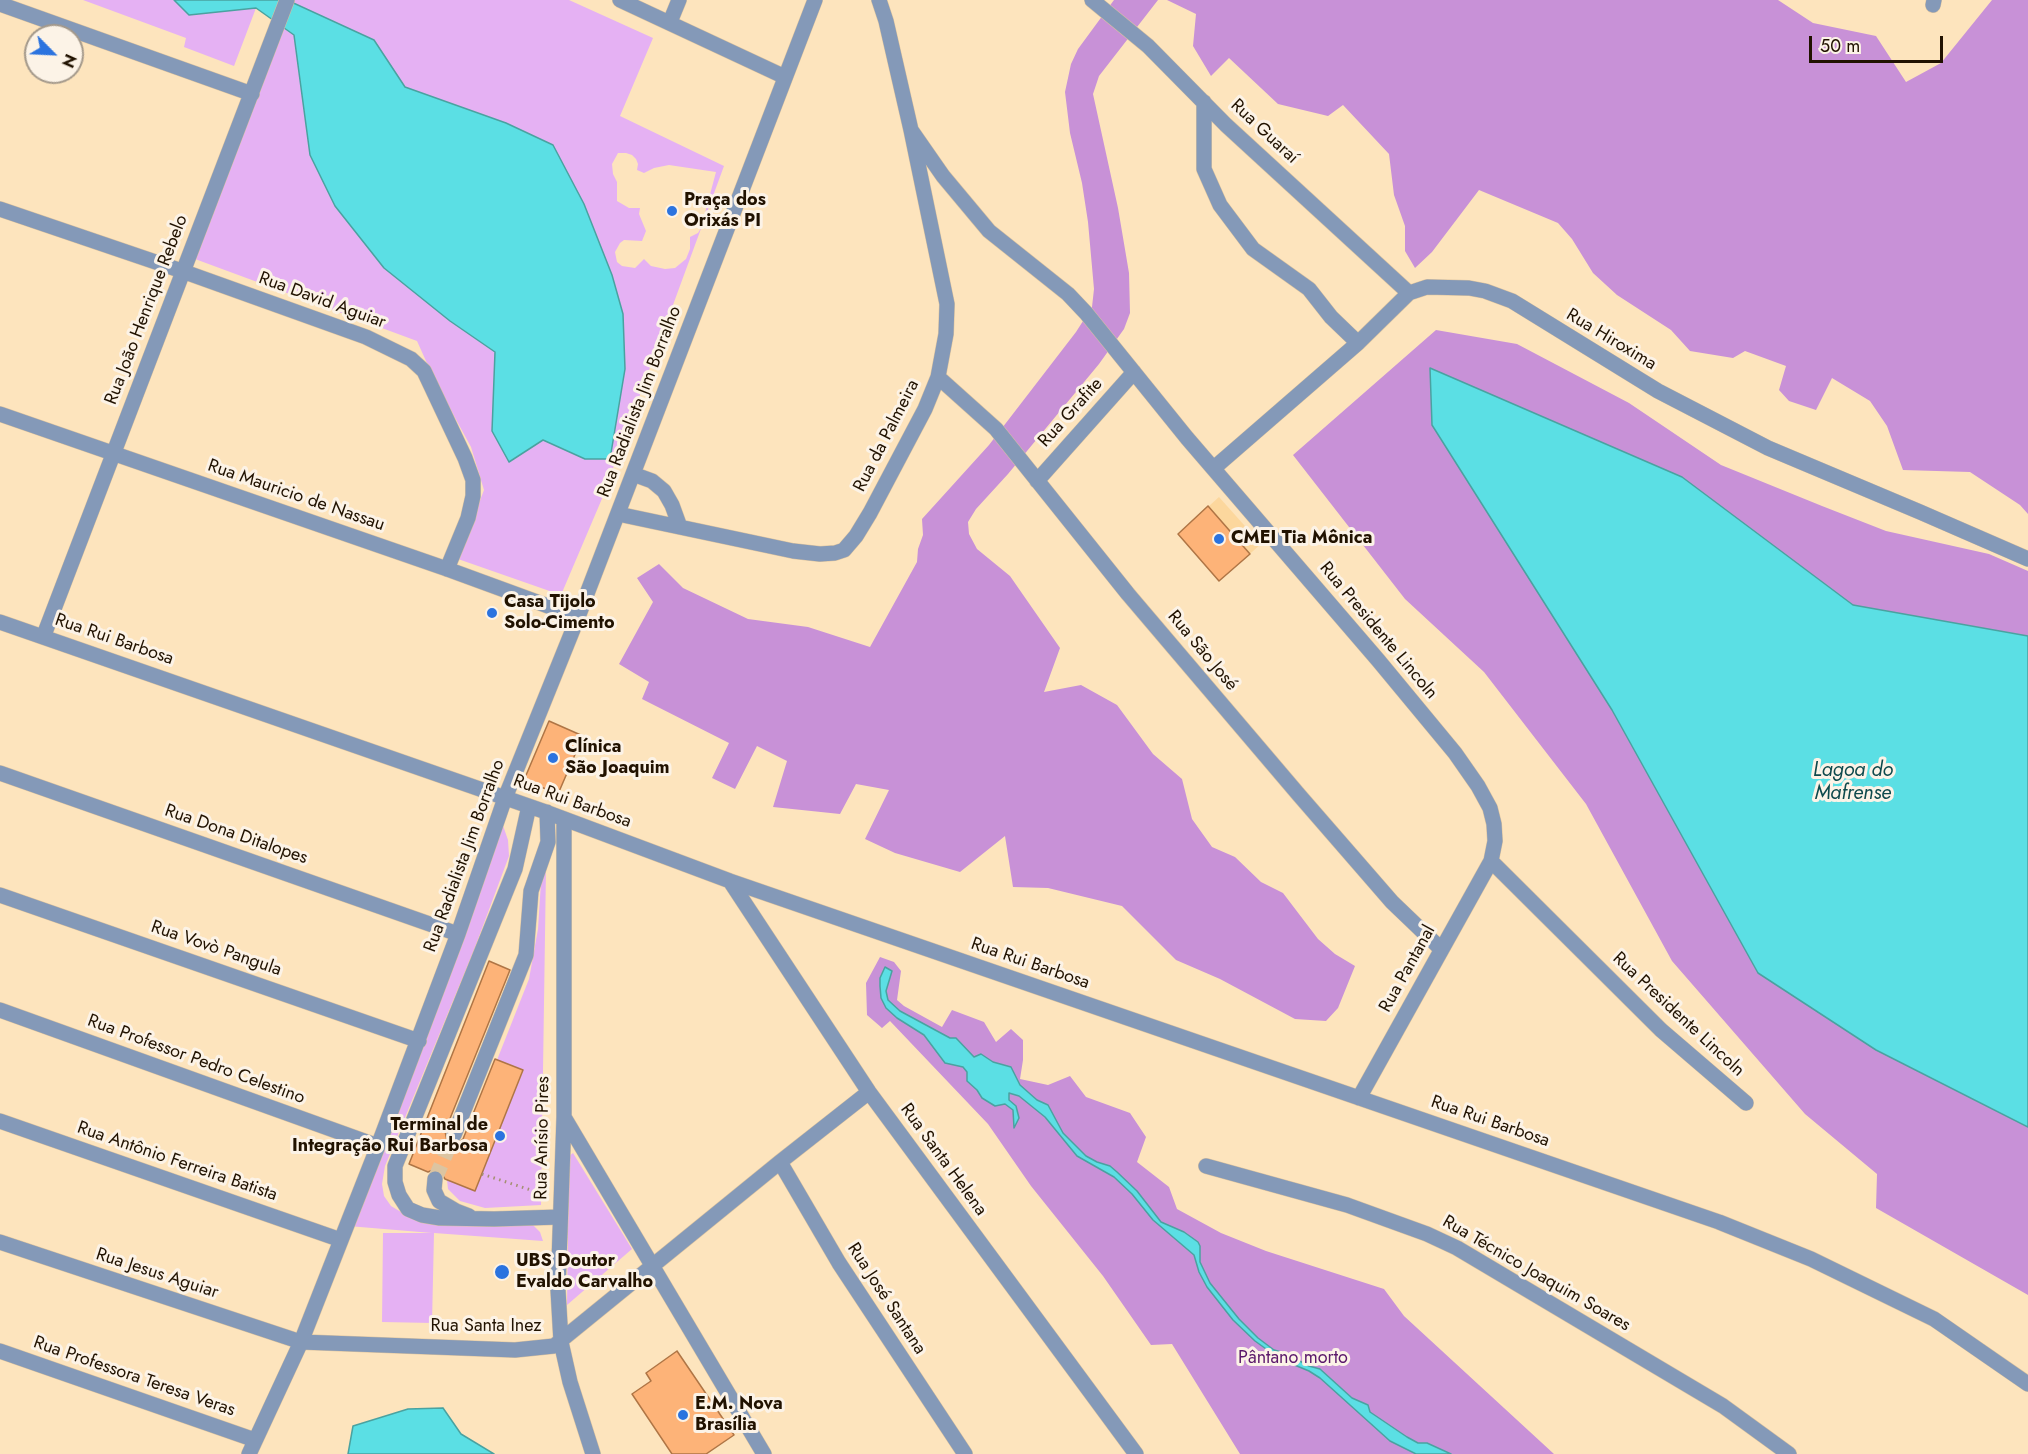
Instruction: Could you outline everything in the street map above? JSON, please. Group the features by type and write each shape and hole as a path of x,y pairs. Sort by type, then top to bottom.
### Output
{"street":[{"name":"Rua João Henrique Rebelo","path":"44,635 287,0"},
{"path":"620,0 785,77"},
{"path":"670,22 679,0"},
{"name":"Rua Radialista Jim Borralho","path":"252,1447 301,1342 419,1041 505,798 578,617 815,0"},
{"name":"Rua da Palmeira","path":"618,514 793,551 820,555 844,550 870,513 925,409 938,377 946,334 947,304 911,130 879,0"},
{"name":"Rua Guaraí","path":"1092,0 1148,46 1204,102 1409,293"},
{"path":"0,4 252,94"},
{"path":"1204,102 1204,170 1220,205 1253,249 1309,289 1330,317 1358,343"},
{"name":"Rua Presidente Lincoln","path":"911,130 943,176 989,231 1068,294 1086,313 1187,438 1378,660 1467,770 1490,807 1495,841 1491,861 1660,1030 1746,1103"},
{"name":"Rua David Aguiar","path":"0,209 366,337 411,358 424,371 473,480 473,496 468,518 447,568"},
{"name":"Rua Hiroxima","path":"1409,293 1427,287 1468,288 1485,291 1512,301 1658,391 1768,448 2028,559"},
{"path":"1214,468 1358,343 1409,293"},
{"name":"Rua Grafite","path":"1037,481 1134,372"},
{"name":"Rua São José","path":"938,377 996,429 1128,594 1299,795 1392,902 1441,949"},
{"name":"Rua Mauricio de Nassau","path":"0,414 447,568 578,617"},
{"path":"633,474 652,481 664,490 680,527"},
{"name":"Rua Rui Barbosa","path":"0,622 44,635 547,812 730,881 1719,1222 1811,1259 1934,1319 2028,1384"},
{"name":"Rua Dona Ditalopes","path":"0,773 458,934"},
{"path":"530,806 515,869 395,1166 395,1182 399,1195 408,1209 422,1215 440,1218 494,1219 560,1217"},
{"path":"454,1135 526,955 531,891 548,842 547,812"},
{"name":"Rua Anísio Pires","path":"564,819 564,1117 558,1290 561,1341 570,1382 593,1454"},
{"path":"548,842 565,854"},
{"name":"Rua Pantanal","path":"1359,1098 1491,861"},
{"name":"Rua Santa Helena","path":"730,881 869,1092 1136,1454"},
{"name":"Rua Vovò Pangula","path":"0,895 419,1041"},
{"name":"Rua Professor Pedro Celestino","path":"0,1010 378,1146"},
{"name":"Rua Santa Inez","path":"301,1342 515,1350 554,1346 869,1092"},
{"path":"564,1117 764,1454"},
{"name":"Rua Antônio Ferreira Batista","path":"0,1121 340,1240"},
{"name":"Rua José Santana","path":"780,1162 839,1263 965,1454"},
{"name":"Rua Técnico Joaquim Soares","path":"1206,1166 1347,1205 1416,1230 1457,1248 1723,1406 1789,1454"},
{"path":"435,1179 434,1190 439,1201 456,1212 473,1217"},
{"name":"Rua Jesus Aguiar","path":"0,1242 301,1342"},
{"name":"Rua Professora Teresa Veras","path":"0,1351 252,1447"}],"path":[{"path":"482,1174 561,1200"}],"shaded area":[{"path":"83,0 174,0 189,15 256,8 234,66 184,47 186,38"},
{"path":"295,0 569,0 653,38 620,116 724,166 601,501 561,595 458,559 484,490 471,447 435,381 417,341 195,259 282,27 294,35 310,155 384,268 450,321 495,352 492,431 510,462 543,440 585,459 610,459 623,314 612,275 584,204 506,123 405,87 374,40 293,3","holes":["618,153 626,153 636,159 637,170 644,173 669,165 716,172 701,228 698,233 690,237 690,249 686,259 675,268 665,269 651,266 644,259 635,268 622,266 617,262 615,252 620,243 624,240 642,241 646,231 639,214 640,208 629,208 617,201 617,182 612,164"]},
{"name":"CMEI Tia Mônica","path":"1219,497 1261,544 1219,581 1178,534"},
{"path":"500,817 508,840 509,856 474,950 385,1166 382,1184 384,1196 391,1206 411,1218 533,1225 540,1232 543,1241 434,1233 432,1323 382,1322 383,1233 432,1233 348,1226"},
{"path":"546,868 541,1205 485,1208 460,1201 448,1189 447,1180 475,1190 523,1071 497,1060 529,979 538,929 541,882"},
{"path":"573,1153 632,1249 567,1305 569,1156"}],"green space":[{"path":"1114,0 1158,0 1099,76 1093,94 1118,208 1129,273 1130,313 1124,329 1099,364 976,509 968,522 969,534 977,549 1010,576 1060,648 1044,692 1081,685 1117,705 1153,754 1182,779 1192,819 1212,847 1235,857 1261,882 1283,893 1318,939 1335,954 1355,966 1338,1008 1326,1021 1295,1019 1220,979 1176,960 1122,906 1048,888 1013,887 1005,836 960,872 895,853 865,839 889,790 856,784 840,814 773,807 787,761 757,746 735,789 712,778 729,743 642,699 649,682 619,664 653,602 637,578 659,564 683,588 748,619 808,627 870,647 917,562 918,549 923,535 922,519 989,445 1076,332 1092,307 1094,289 1088,222 1082,183 1070,133 1065,92 1071,64 1078,49"},
{"path":"1167,0 1778,0 1813,23 1876,36 1906,82 1941,63 1992,0 2028,0 2028,514 2020,505 1970,472 1903,470 1887,426 1870,401 1832,378 1816,410 1789,401 1779,390 1786,366 1745,351 1733,358 1690,351 1671,330 1617,295 1593,273 1572,239 1558,223 1479,190 1432,252 1415,268 1405,251 1405,226 1394,195 1389,154 1343,105 1328,116 1278,104 1229,58 1211,76 1193,46 1196,14"},
{"path":"1436,330 1517,344 1629,403 1721,465 1886,531 1989,554 2028,571 2028,636 1853,605 1682,477 1612,710 1758,973 1876,1050 2028,1127 2028,1295 1876,1208 1877,1174 1805,1114 1672,961 1586,804 1484,672 1405,599 1293,455"},
{"name":"Pântano morto","path":"880,957 894,962 901,971 897,1000 942,1027 952,1010 984,1022 996,1042 1011,1029 1023,1040 1020,1079 1048,1085 1070,1076 1086,1097 1130,1113 1146,1137 1137,1162 1169,1187 1177,1209 1221,1233 1266,1251 1384,1289 1404,1316 1554,1454 1240,1454 1172,1344 1151,1345 1103,1276 1031,1186 988,1124 890,1021 882,1028 867,1015 866,983"}],"water":[{"path":"174,0 287,0 374,40 405,87 506,123 553,145 584,204 612,275 623,314 625,369 610,459 585,459 543,440 509,462 492,431 495,352 450,321 384,268 335,206 310,155 294,35 256,8 189,15"},
{"name":"Lagoa do Mafrense","path":"1430,368 1682,477 1853,605 2028,636 2028,1127 1876,1050 1758,973 1612,710 1432,425"},
{"path":"885,967 892,971 886,991 888,1000 900,1011 950,1038 956,1038 974,1057 981,1054 993,1062 1011,1067 1020,1085 1037,1100 1048,1105 1063,1133 1086,1156 1110,1166 1137,1191 1161,1222 1184,1232 1198,1242 1200,1262 1210,1283 1239,1319 1258,1338 1274,1350 1320,1369 1352,1398 1368,1405 1370,1412 1407,1437 1451,1454 1416,1454 1390,1441 1320,1378 1280,1359 1255,1341 1233,1320 1207,1287 1194,1255 1153,1220 1132,1194 1114,1177 1077,1156 1045,1117 1019,1096 1009,1093 1009,1100 1016,1106 1019,1118 1014,1128 1013,1110 1005,1104 995,1106 982,1098 967,1081 967,1072 963,1067 945,1063 924,1035 886,1008 881,998 880,986 880,978"},
{"path":"443,1408 461,1434 494,1454 348,1454 353,1426 408,1409"}],"building":[{"name":"CMEI Tia Mônica","path":"1208,506 1250,554 1219,581 1178,534"},
{"name":"Clínica São Joaquim","path":"549,721 583,736 558,794 524,780"},
{"path":"489,961 510,970 445,1131 447,1141 455,1145 463,1139 495,1059 523,1070 475,1191 445,1179 440,1171 435,1169 428,1172 409,1164"},
{"name":"E.M. Nova Brasília","path":"677,1351 734,1435 706,1454 672,1454 632,1394 651,1381 646,1373"}],"tunnel":[{"path":"435,1179 454,1135"}],"place":[{"name":"Praça dos Orixás PI","path":"672,211"},
{"name":"CMEI Tia Mônica","path":"1219,539"},
{"name":"Casa Tijolo Solo-Cimento","path":"492,613"},
{"name":"Clínica São Joaquim","path":"553,758"},
{"name":"Terminal de Integração Rui Barbosa","path":"500,1136"},
{"name":"UBS Doutor Evaldo Carvalho","path":"502,1272"},
{"name":"E.M. Nova Brasília","path":"683,1415"}]}
